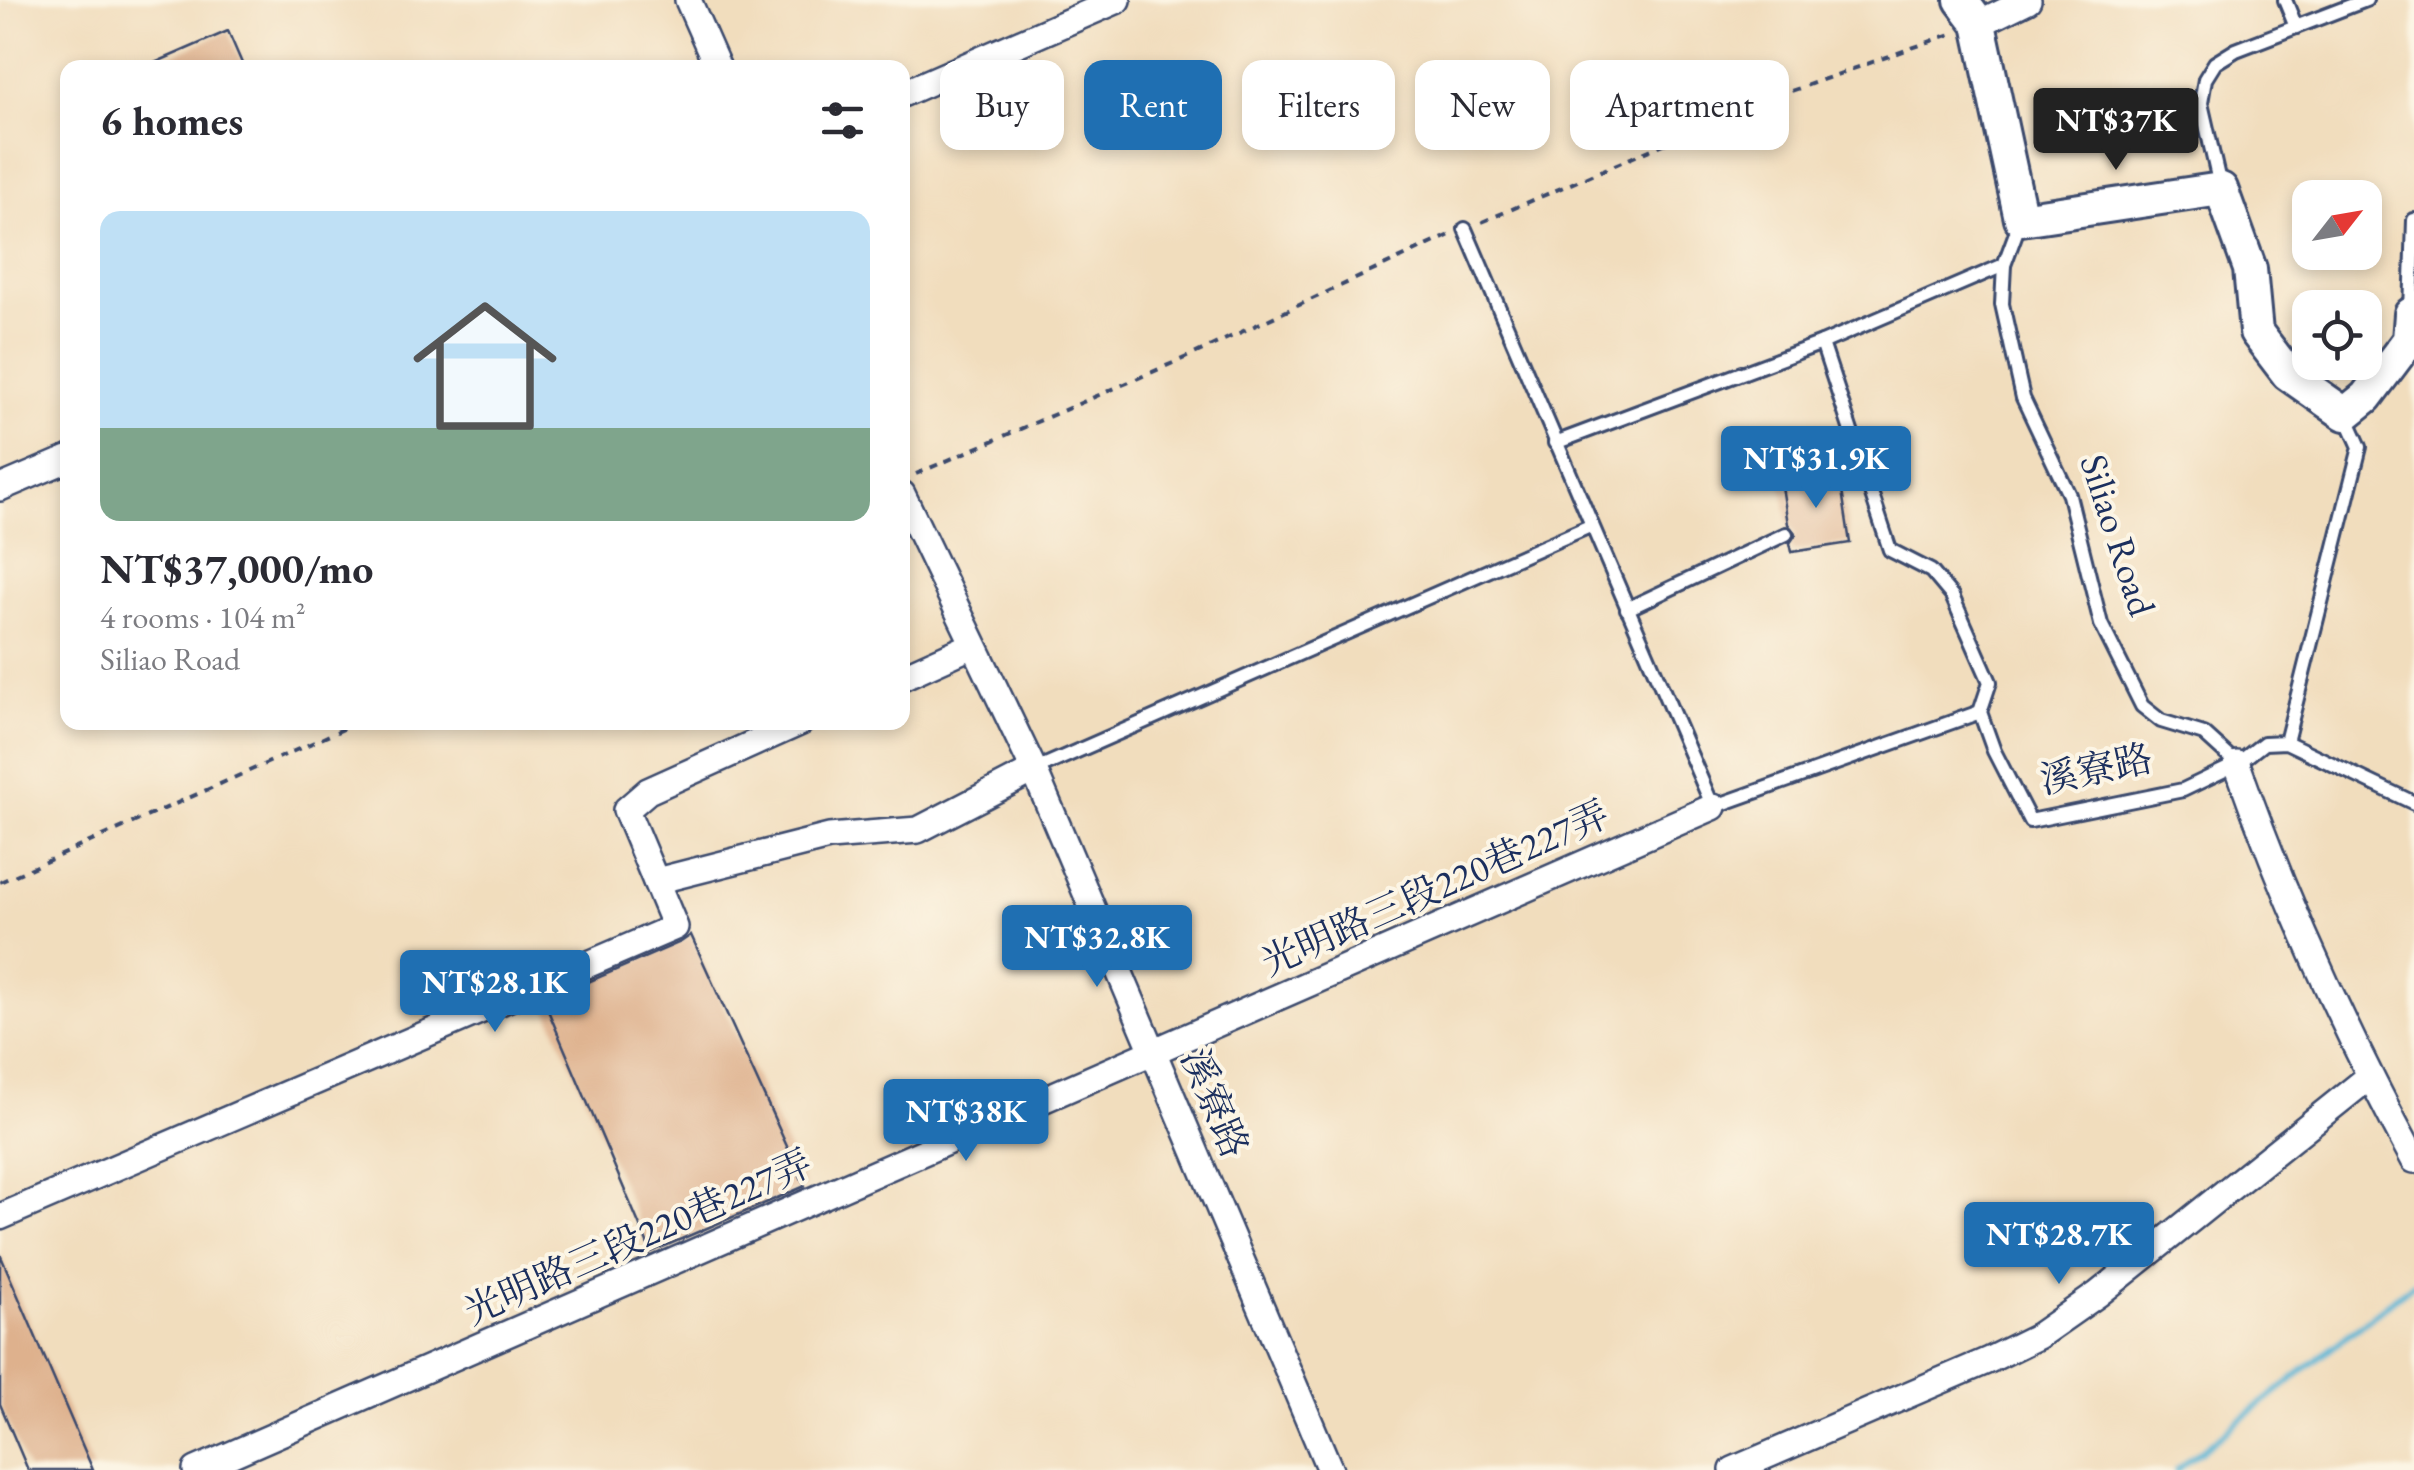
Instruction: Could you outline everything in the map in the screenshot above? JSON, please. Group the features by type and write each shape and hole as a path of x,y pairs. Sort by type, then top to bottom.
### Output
{"street":[{"path":"688,0 714,60"},
{"path":"910,91 1118,0"},
{"path":"2028,0 1970,12 2021,220 2221,189 2250,269 2256,332 2288,374 2345,414 2366,397 2409,340 2412,314"},
{"path":"0,488 60,462"},
{"name":"溪寮路","path":"910,511 1034,770 1330,1470"},
{"path":"910,674 973,646"},
{"path":"0,1218 675,927 626,810 648,791 783,730"},
{"path":"2237,764 2286,898 2369,1078 2414,1160"},
{"path":"656,881 830,837 918,830 1034,770"},
{"name":"光明路三段220巷227弄","path":"196,1470 1714,807"},
{"path":"1732,1470 2038,1336 2098,1294 2369,1078"}],"lane":[{"path":"2286,0 2296,27"},
{"path":"2221,189 2201,102 2204,79 2215,63 2236,50 2366,0"},
{"name":"Siliao Road","path":"2021,220 2004,265 2002,304 2023,398 2069,495 2101,624 2142,706 2161,721 2204,734 2237,764"},
{"path":"2412,314 2414,220"},
{"path":"1465,229 1714,807 1980,712"},
{"path":"1555,443 1822,343 2004,265"},
{"name":"溪寮路","path":"1822,343 1890,550 1930,572 1952,596 1990,682 1980,712 1994,751 2030,822 2182,790 2237,764 2264,743 2286,742"},
{"path":"2345,414 2360,447 2286,742 2414,803"},
{"path":"1034,770 1590,526"},
{"path":"1626,609 1786,534"}],"path":[{"path":"910,477 1194,354 1465,229 1970,12"},
{"path":"0,882 341,730"}],"building":[{"path":"228,31 241,60 161,60"},
{"path":"1839,471 1850,543 1792,552 1790,543 1796,534 1788,524 1781,480"},
{"path":"691,935 805,1186 651,1252 544,1001"},
{"path":"0,1254 93,1470 28,1470 0,1404"}],"waterway":[{"path":"2177,1470 2414,1283"}]}
